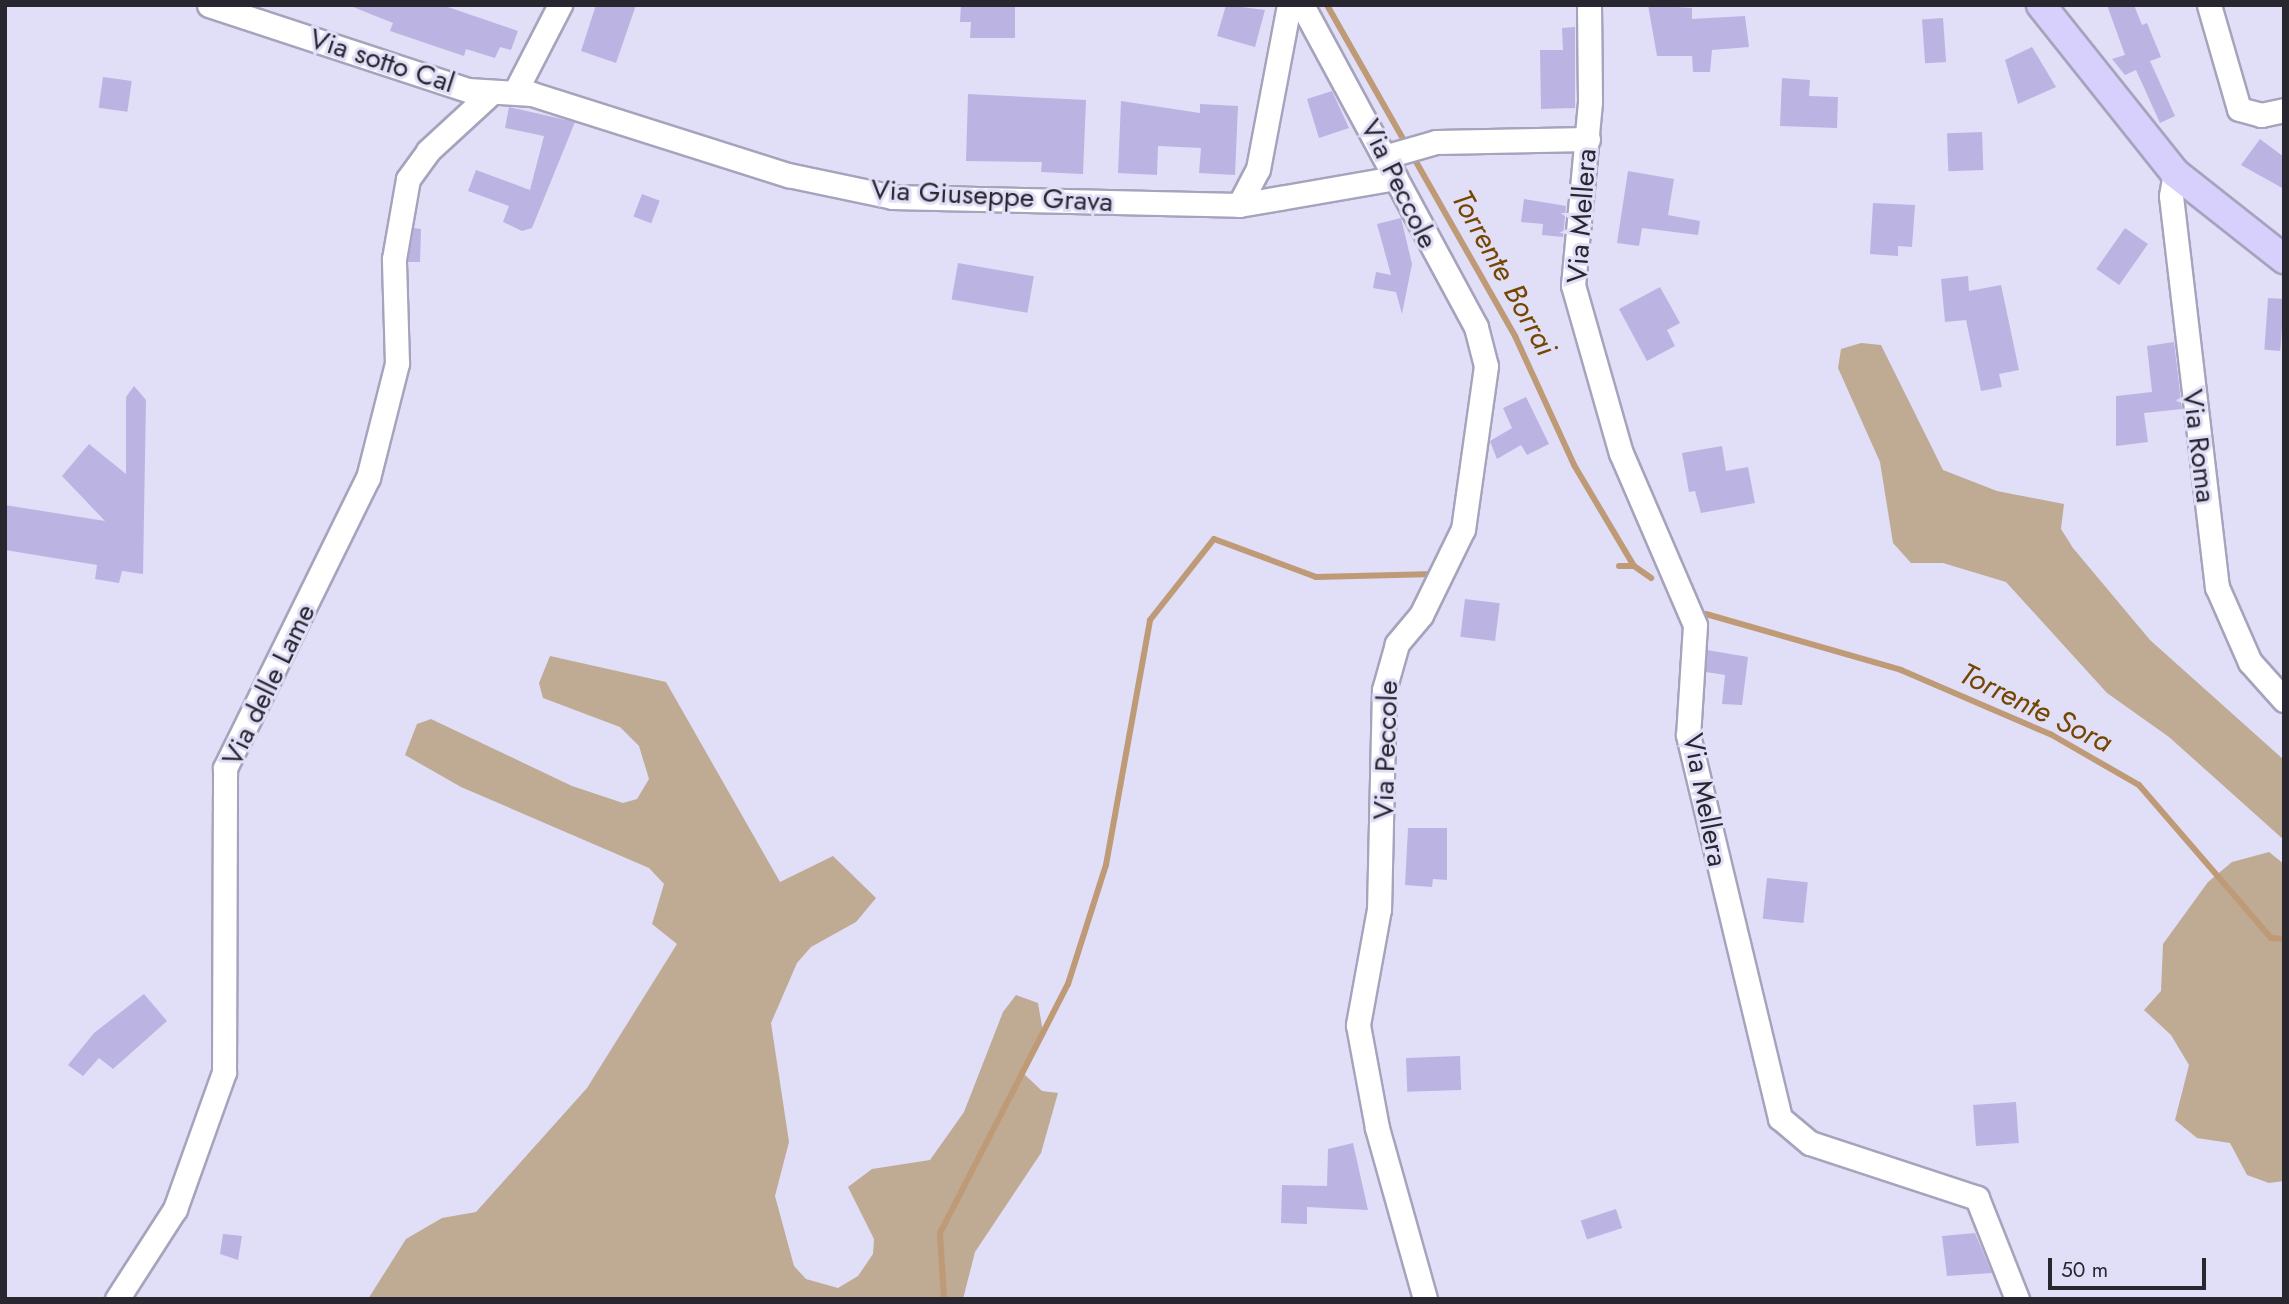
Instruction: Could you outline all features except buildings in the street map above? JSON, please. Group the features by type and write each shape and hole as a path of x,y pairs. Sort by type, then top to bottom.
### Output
{"main road":[{"path":"2042,5 2175,173 2284,259"}],"street":[{"name":"Via sotto Cal","path":"209,5 489,95 515,92"},
{"path":"515,92 559,5"},
{"path":"1239,205 1258,169 1289,5"},
{"name":"Via Peccole","path":"1302,5 1394,153 1396,178 1476,327 1486,366 1463,529 1421,615 1397,644 1384,690 1379,909 1358,1026 1377,1128 1425,1299"},
{"name":"Via Mellera","path":"1589,5 1588,139 1573,285 1621,453 1695,625 1688,735 1780,1118 1810,1143 1977,1198 2017,1299"},
{"path":"2209,5 2239,109 2261,115 2284,110"},
{"name":"Via Giuseppe Grava","path":"515,92 788,174 892,197 1239,205 1396,178"},
{"name":"Via delle Lame","path":"117,1299 175,1209 224,1072 225,768 368,478 397,363 394,259 408,179 428,151 489,95"},
{"path":"1394,153 1436,142 1588,139"},
{"name":"Via Roma","path":"2175,173 2171,196 2217,587 2250,662 2284,699"}],"shaded area":[{"path":"1861,343 1881,345 1943,470 1997,491 2064,504 2061,529 2073,548 2150,640 2284,760 2284,840 2169,737 2107,693 2006,582 1943,563 1911,563 1893,543 1880,462 1838,368 1841,349"},
{"path":"550,656 666,682 780,882 833,856 876,898 856,922 811,947 797,963 771,1023 789,1142 775,1196 794,1266 806,1279 838,1288 858,1276 873,1254 874,1239 848,1187 872,1169 930,1160 964,1112 1003,1012 1016,995 1038,1003 1043,1032 1024,1074 1042,1091 1058,1093 1041,1153 975,1252 963,1299 368,1299 406,1239 442,1218 476,1212 587,1088 677,944 652,924 664,884 649,868 461,787 405,755 417,724 431,719 572,786 623,803 637,799 649,779 639,746 620,727 543,698 539,683"},
{"path":"2269,852 2284,864 2284,1181 2269,1183 2247,1175 2230,1143 2197,1138 2175,1120 2189,1065 2171,1035 2144,1010 2161,991 2163,944 2208,882 2232,862"}],"waterway":[{"name":"Torrente Borrai","path":"1327,5 1515,336 1574,465 1634,566"},
{"path":"944,1299 940,1233 1068,984 1106,865 1150,620 1214,539 1316,577 1435,574"},
{"name":"Torrente Borrai","path":"1619,566 1634,566 1651,578"},
{"name":"Torrente Sora","path":"1706,614 1901,670 2052,735 2139,785 2271,938 2284,939"}]}
